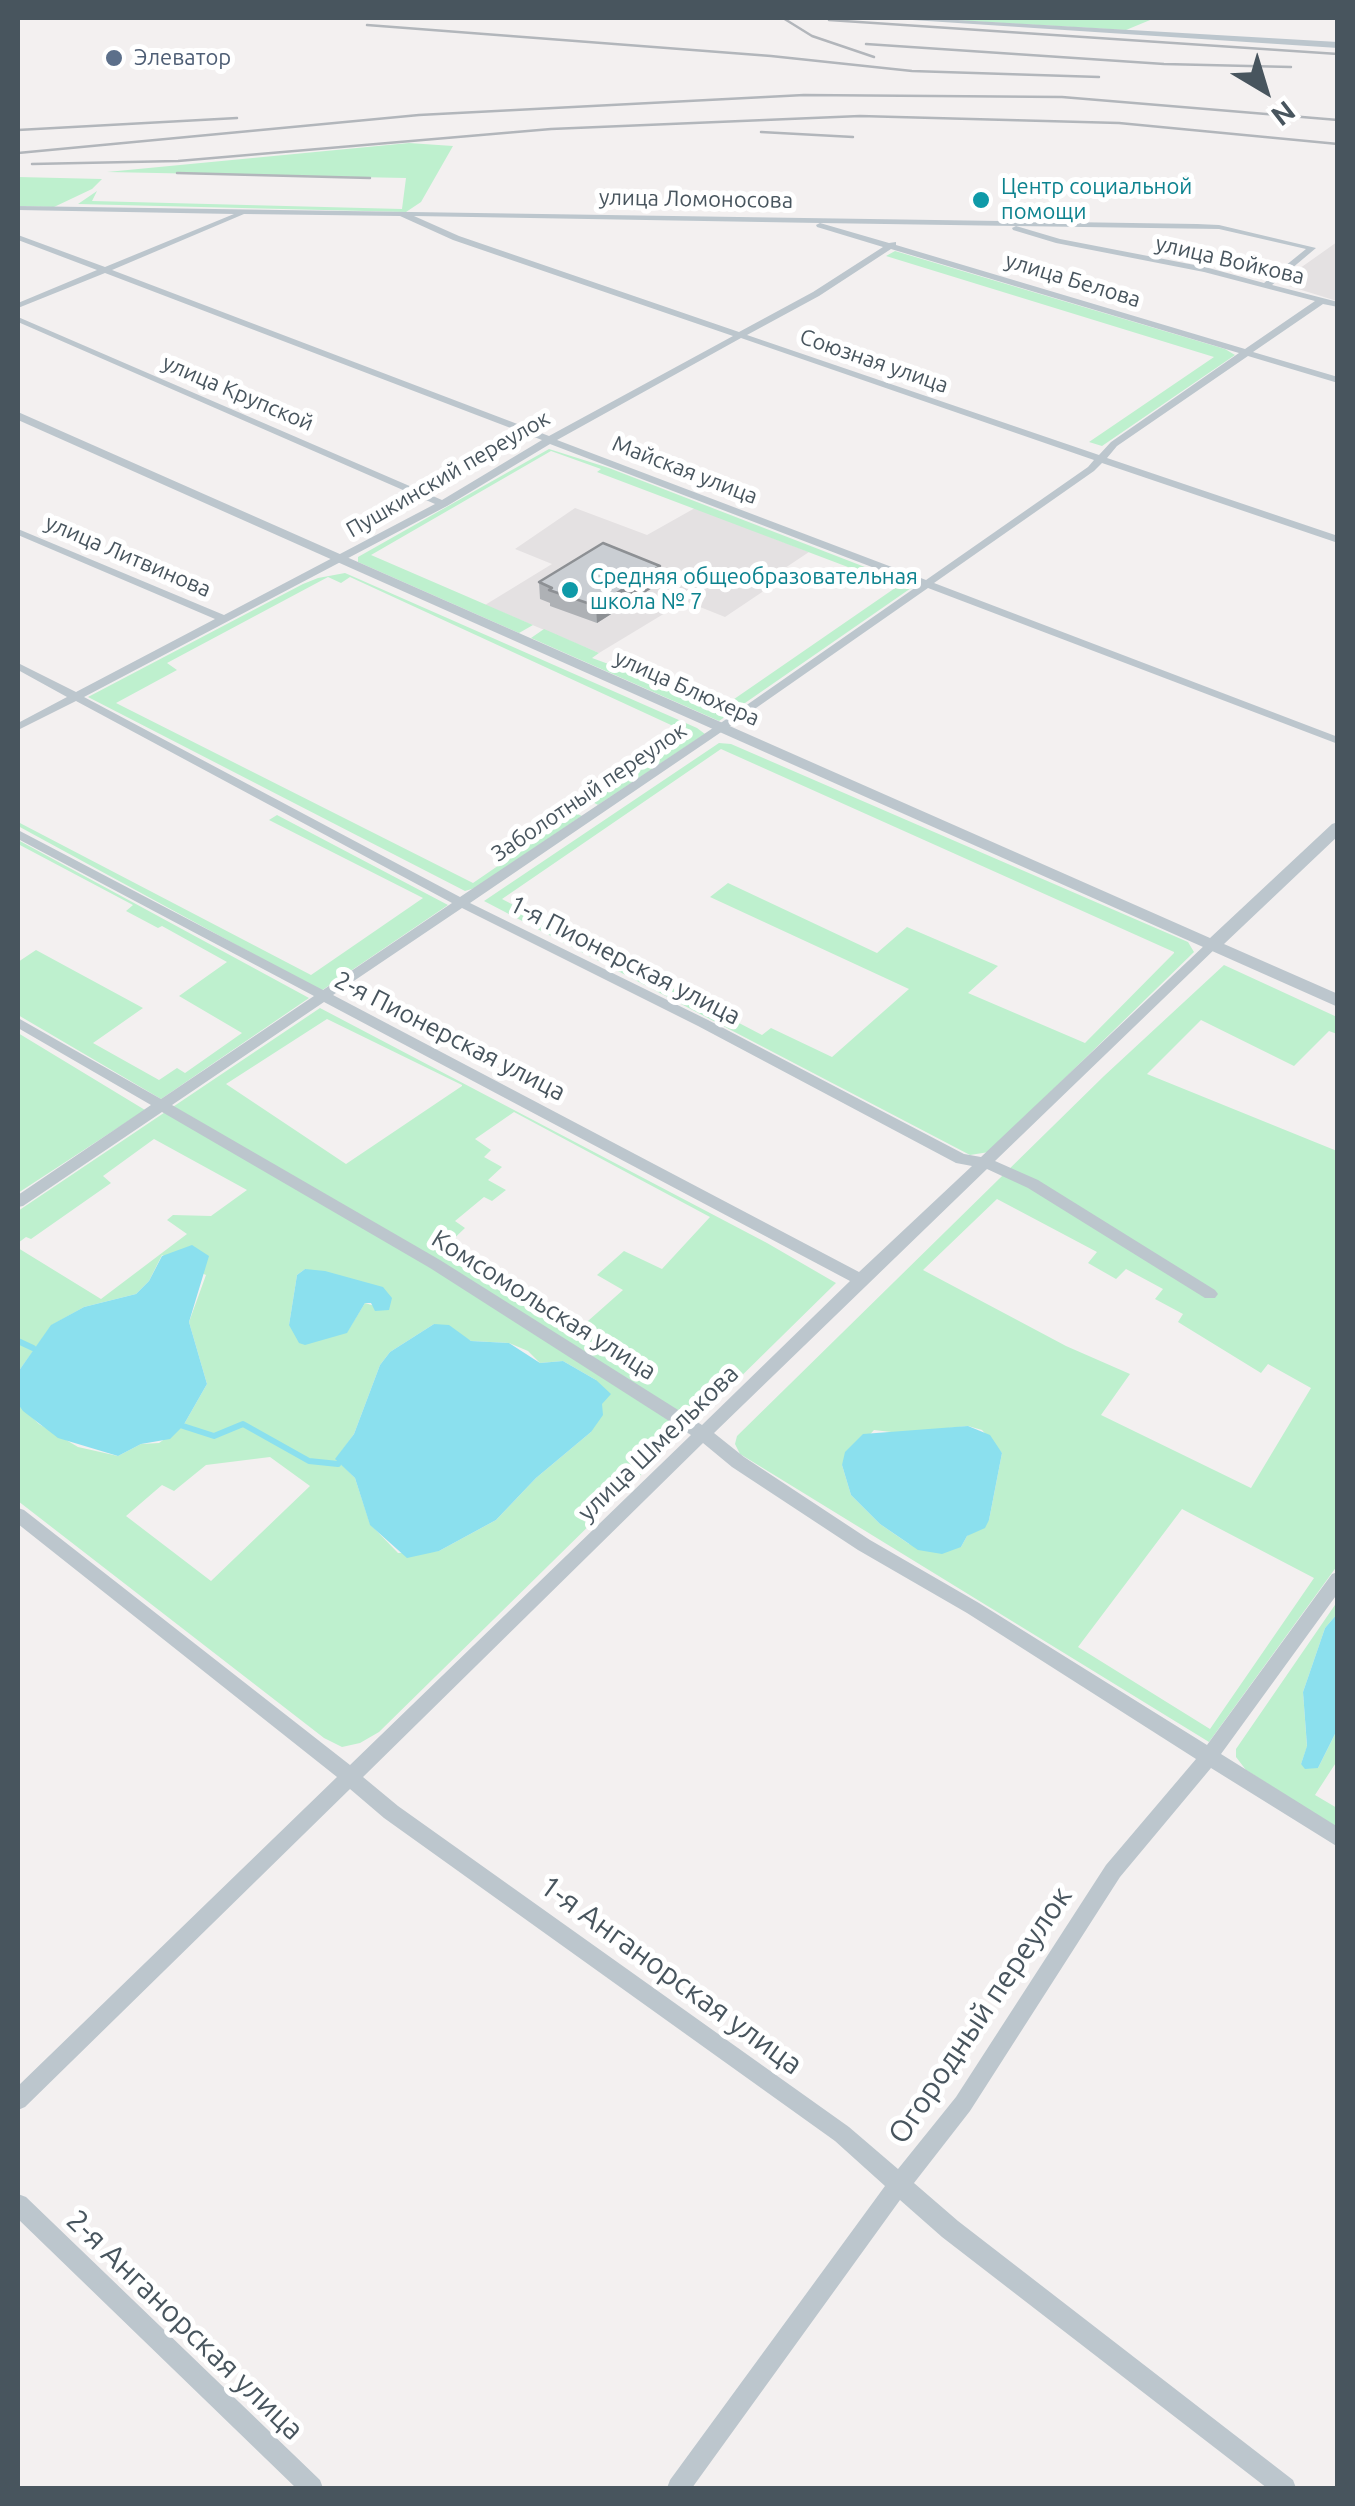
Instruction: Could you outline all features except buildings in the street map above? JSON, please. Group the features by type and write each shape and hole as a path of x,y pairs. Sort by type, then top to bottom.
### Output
{"street":[{"path":"886,18 1338,45"},
{"name":"улица Ломоносова","path":"18,208 1219,227 1312,248 1267,285"},
{"path":"18,306 109,272 243,212"},
{"name":"Союзная улица","path":"400,214 441,233 1338,540"},
{"name":"улица Белова","path":"797,219 892,244 1338,380"},
{"name":"улица Войкова","path":"998,222 1060,241 1267,285 1338,305"},
{"name":"Майская улица","path":"18,237 1338,740"},
{"name":"Пушкинский переулок","path":"18,727 443,504 550,440 816,294 892,244"},
{"name":"Заболотный переулок","path":"18,1202 720,728 1321,300"},
{"name":"улица Крупской","path":"18,319 443,504"},
{"name":"улица Блюхера","path":"18,416 1338,1001"},
{"name":"улица Литвинова","path":"18,532 222,618"},
{"name":"1-я Пионерская улица","path":"18,666 462,903 686,1014 961,1159 987,1164 1033,1184 1210,1294"},
{"name":"улица Шмелькова","path":"18,2100 862,1280 1338,827"},
{"name":"2-я Пионерская улица","path":"18,834 862,1280"},
{"name":"Комсомольская улица","path":"18,1022 434,1264 703,1434 738,1462 864,1545 973,1608 1338,1838"},
{"name":"1-я Анганорская улица","path":"18,1515 391,1812 842,2134 899,2186 1285,2488"},
{"name":"Огородный переулок","path":"678,2488 963,2104 1113,1871 1208,1758 1338,1579"},
{"name":"2-я Анганорская улица","path":"18,2205 312,2488"}],"shaded area":[{"path":"1337,242 1337,301 1279,283"},
{"path":"575,508 647,535 695,508 809,552 782,570 789,574 725,617 685,601 599,653 485,605 552,564 515,549"}],"green space":[{"path":"915,18 1155,18 1126,30"},
{"path":"409,143 453,146 421,202 406,212 78,204 97,191 92,201 402,209 406,178 107,172"},
{"path":"18,177 102,179 92,189 54,207 18,206"},
{"path":"895,251 1235,355 1102,446 1089,442 1214,357 886,256"},
{"path":"549,449 609,468 914,586 719,721 531,638 544,629 599,653 592,658 724,706 898,586 551,451 371,555 533,625 519,633 358,562 358,557"},
{"path":"345,573 705,734 598,805 584,797 684,731 350,577 341,583 328,577 167,663 177,670 116,703 473,883 575,813 582,816 465,891 88,697 303,584 318,578"},
{"path":"719,743 731,744 1188,942 1194,952 989,1152 970,1155 484,901","holes":["721,749 1174,952 1085,1043 968,993 998,966 907,927 877,953 728,883 710,897 909,989 832,1057 771,1028 762,1035 502,899"]},
{"path":"277,815 448,905 321,991 18,826 18,822 311,975 423,898 269,820"},
{"path":"18,840 309,998 161,1099 18,1015 18,962 36,950 143,1008 93,1043 159,1080 177,1068 185,1073 242,1033 179,996 227,962 126,911 133,905 18,844"},
{"path":"1224,965 1337,1017 1337,1034 1329,1031 1294,1066 1201,1020 1147,1074 1337,1151 1337,1566 1209,1742 740,1454 735,1444 737,1436 1104,1076","holes":["997,1199 1097,1252 1088,1263 1116,1279 1126,1269 1163,1289 1155,1299 1183,1314 1178,1322 1261,1373 1268,1364 1311,1388 1251,1488 1101,1415 1130,1374 1066,1346 923,1270","968,1426 982,1430 1002,1453 989,1520 967,1536 961,1547 909,1544 880,1524 851,1495 842,1465 874,1430 900,1433","1182,1509 1314,1578 1210,1729 1078,1647"]},
{"path":"320,1008 836,1283 379,1732 360,1743 342,1747 324,1738 18,1501 18,1404 39,1424 78,1447 118,1456 141,1444 159,1443 183,1426 207,1384 189,1322 206,1275 162,1255 149,1281 136,1294 84,1307 52,1325 18,1372 18,1248 101,1299 187,1234 167,1220 173,1215 211,1216 247,1190 154,1139 103,1176 111,1183 31,1239 26,1237 18,1243 18,1211","holes":["327,1019 462,1086 346,1164 226,1084","514,1112 710,1217 662,1269 624,1251 597,1275 623,1290 571,1336 443,1249 465,1228 455,1221 484,1197 492,1201 506,1190 488,1180 502,1167 484,1157 491,1150 475,1139","305,1269 388,1310 365,1303 347,1332 289,1325 297,1275","434,1324 471,1341 509,1343 528,1351 540,1363 563,1361 596,1380 591,1432 536,1478 496,1520 439,1551 398,1553 370,1524 355,1478 336,1459 354,1434 380,1365 390,1352","270,1457 310,1486 211,1581 126,1516 162,1485 174,1491 206,1465"]},
{"path":"18,1033 145,1110 18,1193"},
{"path":"1337,1602 1337,1614 1325,1628 1303,1692 1307,1747 1301,1764 1318,1768 1337,1730 1337,1761 1315,1795 1337,1808 1337,1828 1246,1770 1236,1757 1236,1749"}],"water":[{"path":"192,1245 209,1256 189,1322 207,1384 183,1426 170,1439 141,1444 118,1456 58,1438 23,1411 18,1404 18,1372 51,1325 84,1307 136,1294 149,1281 162,1256"},
{"path":"305,1269 383,1287 392,1298 389,1310 375,1311 371,1303 365,1303 347,1333 305,1345 299,1343 289,1325 297,1275"},
{"path":"434,1324 449,1325 471,1341 509,1343 540,1363 563,1361 596,1380 611,1394 602,1404 603,1415 591,1432 536,1478 496,1520 439,1551 407,1558 370,1525 355,1478 335,1459 354,1434 380,1365 390,1352"},
{"path":"968,1426 990,1435 1002,1453 989,1520 985,1528 967,1536 961,1547 942,1554 918,1550 880,1524 851,1495 842,1465 845,1452 863,1434"},
{"path":"1337,1614 1337,1730 1318,1768 1305,1769 1301,1764 1307,1746 1303,1692 1325,1628"}],"waterway":[{"path":"18,1341 33,1348"},
{"path":"183,1426 214,1436 243,1424 309,1461 338,1464"}],"railway":[{"path":"783,18 812,36 874,57"},
{"path":"829,20 1338,54"},
{"path":"367,25 771,56 912,71 1099,77"},
{"path":"866,44 1164,64 1291,67"},
{"path":"18,153 419,115 804,95 1062,97 1338,120"},
{"path":"32,164 178,161 551,129 860,116 1119,123 1338,144"},
{"path":"18,130 237,118"},
{"path":"761,132 853,137"},
{"path":"177,173 370,178"}],"place":[{"name":"Элеватор","path":"114,58"},
{"name":"Центр социальной помощи","path":"981,200"},
{"name":"Средняя общеобразовательная школа № 7","path":"570,590"}]}
